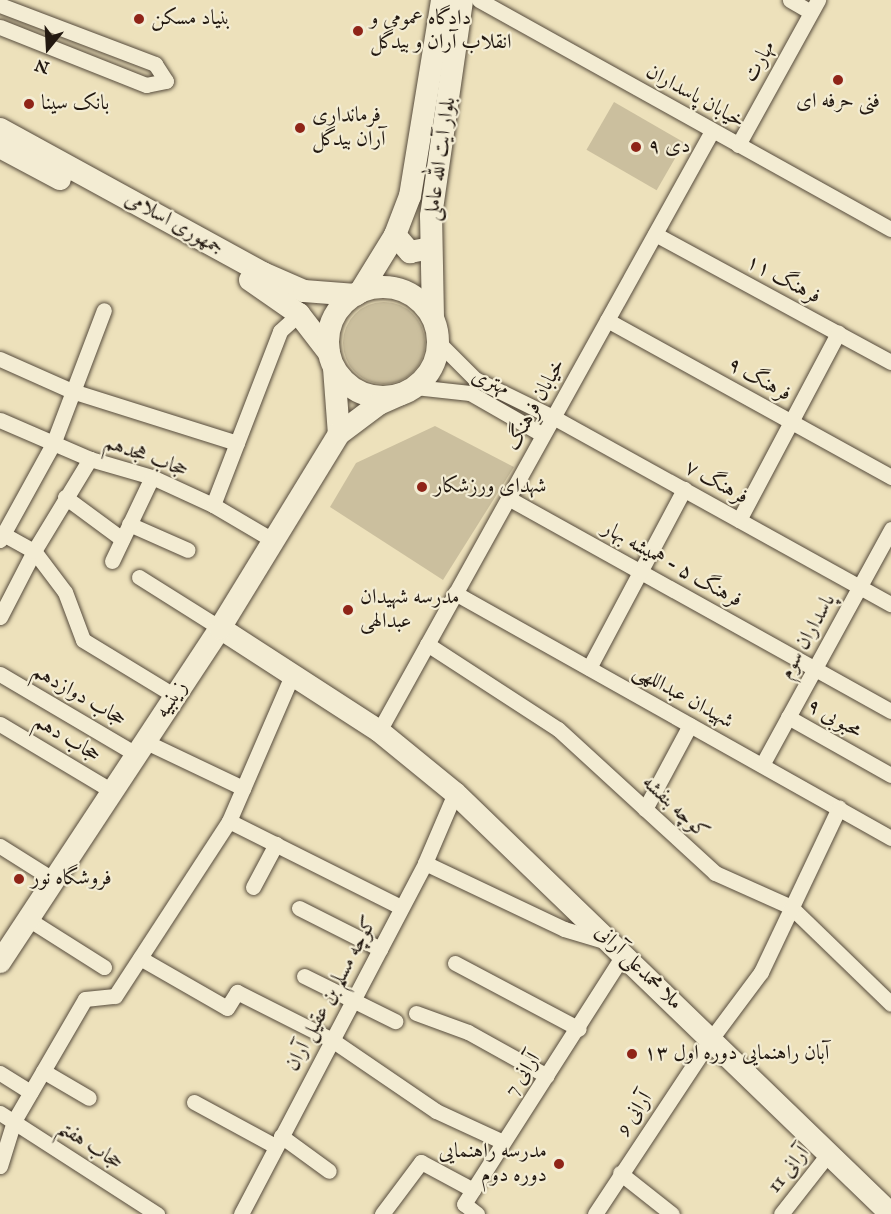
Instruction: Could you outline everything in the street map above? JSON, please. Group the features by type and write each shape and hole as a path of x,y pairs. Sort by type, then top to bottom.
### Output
{"main road":[{"name":"بلوار آیت‌ الله عاملی","path":"358,294 395,235 410,196 442,0"},
{"name":"بلوار آیت‌ الله عاملی","path":"433,318 431,216 462,0"},
{"name":"جمهوری اسلامی","path":"0,129 264,273 304,291 358,294"},
{"name":"جمهوری اسلامی","path":"0,147 267,290 299,314 332,360"},
{"path":"395,235 410,252 431,248"},
{"path":"332,360 356,390 371,396 408,391 434,364 438,342 433,318 411,295 396,289 358,294 333,319 332,360 339,435"},
{"name":"زینبیه","path":"0,962 220,628 339,435 379,404 408,391"},
{"name":"ملا محمدعلی آرانی","path":"220,628 378,731 455,793 891,1214"}],"street":[{"name":"خیابان پاسداران","path":"479,0 495,4 712,131 891,229"},
{"path":"790,0 815,6"},
{"path":"0,5 154,64 166,81 146,85 0,27"},
{"name":"مهارت","path":"738,145 815,6"},
{"name":"خیابان فرهنگ","path":"378,731 712,131"},
{"name":"فرهنگ ۱۱","path":"655,234 891,362"},
{"path":"104,310 53,444 2,537 34,551 65,592 83,640 175,696"},
{"path":"213,505 280,332 299,314"},
{"name":"فرهنگ ۹","path":"607,320 891,477"},
{"path":"739,520 838,333"},
{"name":"مهتری","path":"438,342 475,380 553,417"},
{"path":"0,359 72,391 237,442"},
{"name":"مهتری","path":"408,391 470,393 543,435"},
{"name":"فرهنگ ۷","path":"553,417 891,604"},
{"name":"حجاب هجدهم","path":"0,420 90,459 152,477 213,505 274,541"},
{"path":"0,617 34,551 90,459"},
{"path":"112,561 152,477"},
{"path":"590,668 684,489"},
{"path":"65,497 122,539"},
{"name":"فرهنگ ۵ - همیشه بهار","path":"508,498 891,711"},
{"path":"129,524 188,550"},
{"name":"پاسداران سوم","path":"762,765 891,529"},
{"path":"139,577 220,628"},
{"name":"شهیدان عبداللهی","path":"455,593 891,838"},
{"name":"کوچه بنفشه","path":"427,644 558,729 715,873 791,907 891,1005"},
{"name":"حجاب دوازدهم","path":"0,674 140,747 243,788"},
{"path":"0,1166 14,1121 85,999 115,996 229,821 293,674"},
{"name":"محبوبی ۹","path":"788,717 891,775"},
{"name":"حجاب دهم","path":"0,724 112,791"},
{"path":"645,809 690,725"},
{"name":"کوچه مسلم بن عقیل آران","path":"241,1214 425,863 455,793"},
{"name":"آرانی 9","path":"595,1214 620,1173 711,1039 761,972 839,808"},
{"path":"229,821 401,907"},
{"path":"253,887 276,844"},
{"path":"0,846 54,880"},
{"path":"425,863 564,929 618,949"},
{"path":"299,908 380,949"},
{"path":"28,919 104,967"},
{"name":"آرانی 7","path":"473,1190 579,1029 618,949"},
{"path":"140,958 227,1008 237,992 332,1040 436,1111 503,1142"},
{"path":"455,963 579,1029"},
{"path":"304,976 395,1021"},
{"path":"416,1013 468,1032 547,1076"},
{"path":"43,1071 89,1098"},
{"path":"0,1073 31,1092"},
{"path":"194,1102 278,1141 329,1171"},
{"name":"حجاب هفتم","path":"0,1113 157,1214"},
{"name":"آرانی 11","path":"781,1214 829,1153"},
{"path":"382,1214 421,1162 473,1190 464,1204 477,1214"},
{"path":"620,1173 672,1214"}],"shaded area":[{"name":"۹ دی","path":"614,102 684,142 657,190 586,150"},
{"path":"384,302 400,306 413,314 421,327 425,343 421,359 413,372 400,380 384,384 368,380 355,372 347,359 343,343 347,327 355,314 368,306"},
{"name":"شهدای ورزشکار","path":"435,426 514,467 443,580 330,507 356,463"}],"place":[{"name":"بنیاد مسکن","path":"139,19"},
{"name":"دادگاه عمومی و انقلاب آران و بیدگل","path":"358,31"},
{"name":"فنی حرفه ای","path":"838,80"},
{"name":"بانک سینا","path":"29,104"},
{"name":"فرمانداری آران بیدگل","path":"300,128"},
{"name":"۹ دی","path":"636,147"},
{"name":"شهدای ورزشکار","path":"422,487"},
{"name":"مدرسه شهیدان عبدالهی","path":"348,610"},
{"name":"فروشگاه نور","path":"19,879"},
{"name":"۱۳ آبان راهنمایی دوره اول","path":"632,1054"},
{"name":"مدرسه راهنمایی دوره دوم","path":"559,1164"}]}
